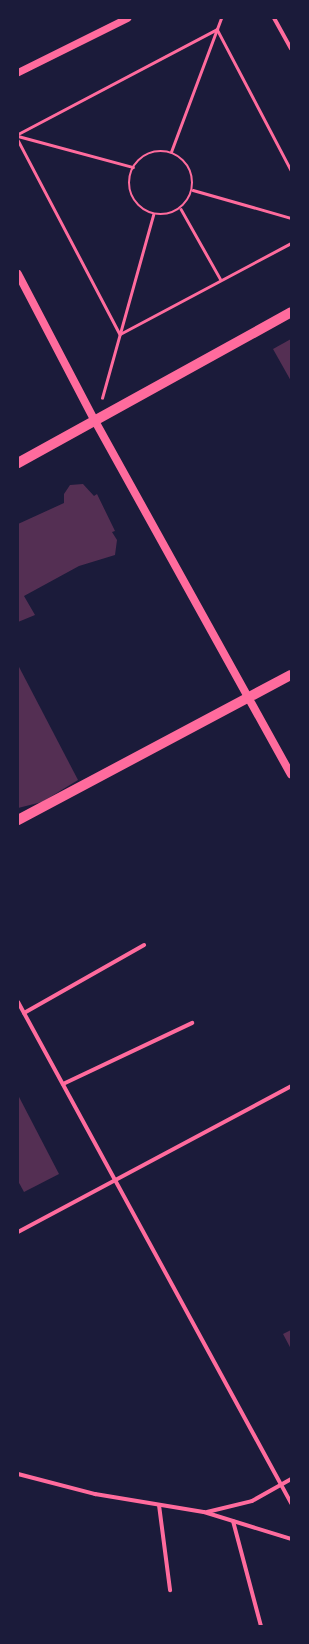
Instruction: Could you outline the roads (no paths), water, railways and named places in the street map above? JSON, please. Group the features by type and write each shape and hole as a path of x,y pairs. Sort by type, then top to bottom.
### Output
{"main road":[{"path":"18,274 95,422 291,774"},
{"path":"18,463 95,422 291,312"},
{"path":"18,820 291,675"}],"street":[{"path":"18,72 127,18"},
{"path":"274,18 291,49"},
{"path":"24,1013 144,945"},
{"path":"18,1002 291,1502"},
{"path":"63,1084 192,1023"},
{"path":"18,1232 291,1086"},
{"path":"18,1474 95,1494 204,1512 291,1539"},
{"path":"204,1512 231,1509 291,1479"},
{"path":"159,1505 170,1590"},
{"path":"233,1521 261,1626"}]}
